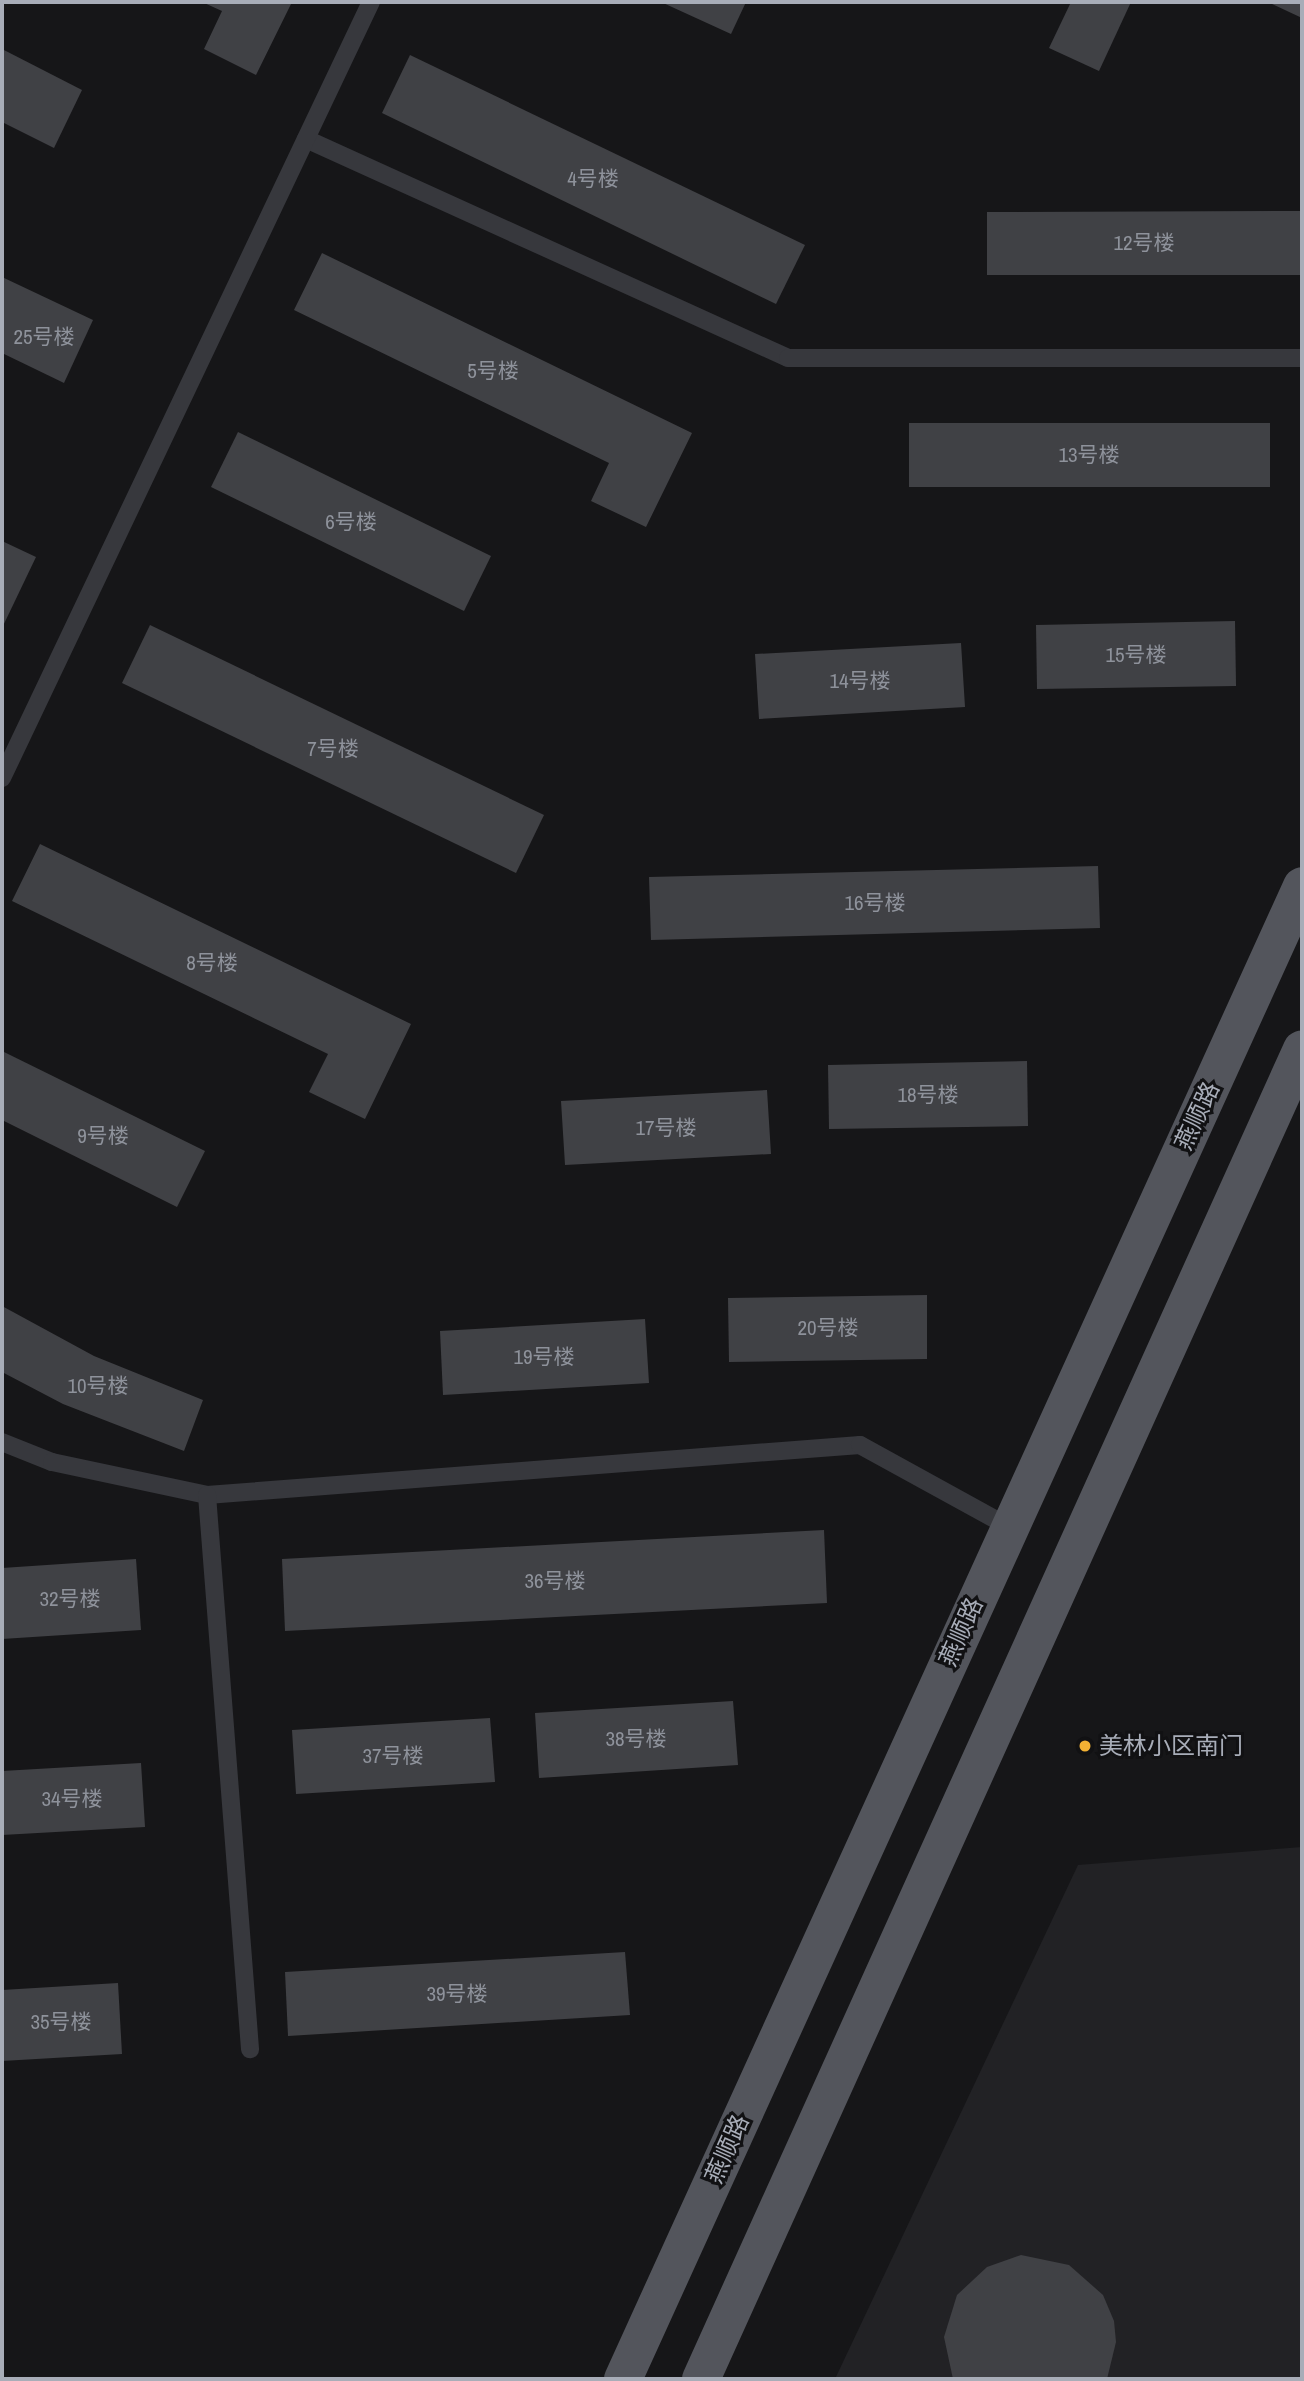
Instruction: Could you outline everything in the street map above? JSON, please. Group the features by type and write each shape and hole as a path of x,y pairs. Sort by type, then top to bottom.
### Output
{"main road":[{"name":"燕顺路","path":"623,2379 1302,886"},
{"path":"701,2379 1302,1049"}],"lane":[{"path":"2,778 371,2"},
{"path":"306,139 788,358 1302,358"},
{"path":"2,1442 52,1462 207,1495 860,1445 1009,1527"},
{"path":"207,1495 250,2049"}],"shaded area":[{"path":"1302,1847 1302,2379 835,2379 1078,1865"}],"building":[{"path":"202,2 292,2 256,75 204,49 222,11"},
{"path":"661,2 746,2 731,34"},
{"path":"1071,2 1131,2 1099,71 1049,48"},
{"path":"1268,2 1302,2 1302,18"},
{"path":"2,49 82,90 54,148 2,122"},
{"path":"410,55 805,245 776,304 382,113"},
{"path":"1302,211 1302,275 987,275 987,212"},
{"path":"322,253 692,433 646,527 591,501 609,463 294,310"},
{"path":"2,277 93,320 64,383 2,353"},
{"path":"909,423 1270,423 1270,487 909,487"},
{"path":"238,432 491,556 464,611 211,487"},
{"path":"2,541 36,557 2,628"},
{"path":"1235,621 1236,686 1037,689 1036,625"},
{"path":"150,625 544,815 516,873 122,683"},
{"path":"961,643 965,707 759,719 755,654"},
{"path":"40,844 411,1024 365,1119 309,1092 328,1054 12,901"},
{"path":"1098,866 1100,928 651,940 649,877"},
{"path":"2,1051 205,1151 177,1207 2,1120"},
{"path":"1027,1061 1028,1126 829,1129 828,1065"},
{"path":"767,1090 771,1154 565,1165 561,1101"},
{"path":"927,1295 927,1359 729,1362 728,1298"},
{"path":"2,1306 94,1356 203,1400 184,1451 63,1404 2,1372"},
{"path":"645,1319 649,1383 443,1395 440,1331"},
{"path":"824,1530 827,1603 285,1631 282,1559"},
{"path":"136,1559 141,1630 2,1639 2,1568"},
{"path":"733,1701 738,1765 539,1778 535,1713"},
{"path":"490,1718 495,1782 296,1794 292,1730"},
{"path":"141,1763 145,1827 2,1835 2,1771"},
{"path":"625,1952 630,2015 288,2036 285,1972"},
{"path":"118,1983 122,2054 2,2061 2,1990"},
{"path":"1021,2255 1069,2265 1103,2295 1114,2321 1116,2342 1107,2379 953,2379 944,2337 957,2295 987,2267"}],"place":[{"name":"美林小区南门","path":"1085,1746"}]}
